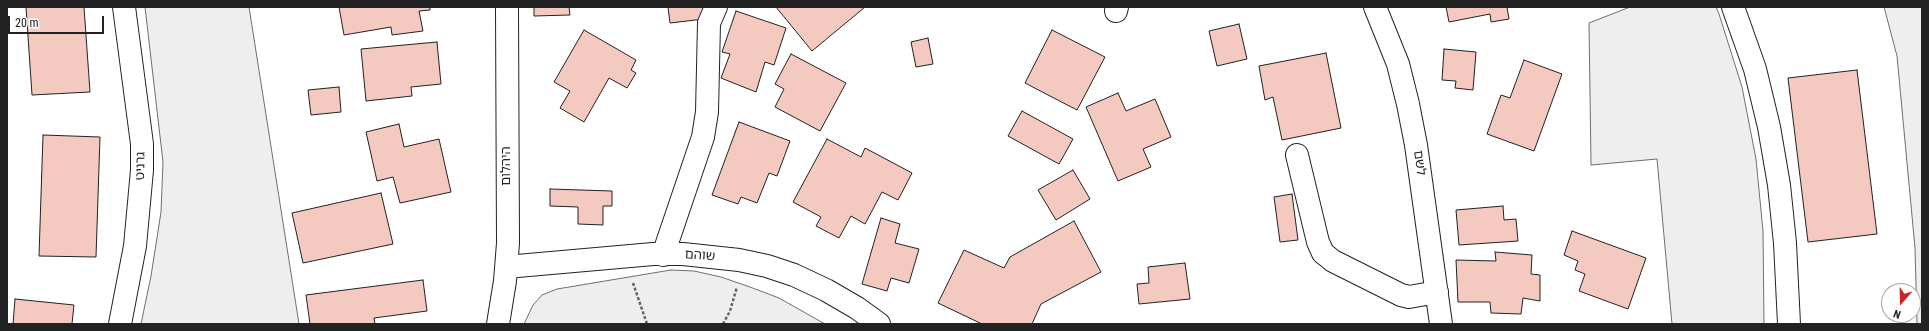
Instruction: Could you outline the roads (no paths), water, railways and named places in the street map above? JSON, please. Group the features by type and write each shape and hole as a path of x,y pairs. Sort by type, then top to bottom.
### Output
{"street":[{"name":"גרניט","path":"120,324 135,246 139,216 142,170 141,136 124,7"},
{"name":"היהלום","path":"498,324 506,268 508,220 507,7"},
{"path":"663,255 703,137 707,112 709,23 716,7"},
{"name":"לשם","path":"1375,7 1398,64 1408,104 1417,152 1441,324"},
{"path":"1733,7 1755,69 1769,127 1779,185 1786,243 1790,324"},
{"path":"1297,155 1318,242 1323,253 1333,261 1401,295 1409,297 1437,292"},
{"name":"שוהם","path":"506,268 624,256 683,254 739,260 767,266 800,278 826,290 858,308 879,324"}]}
